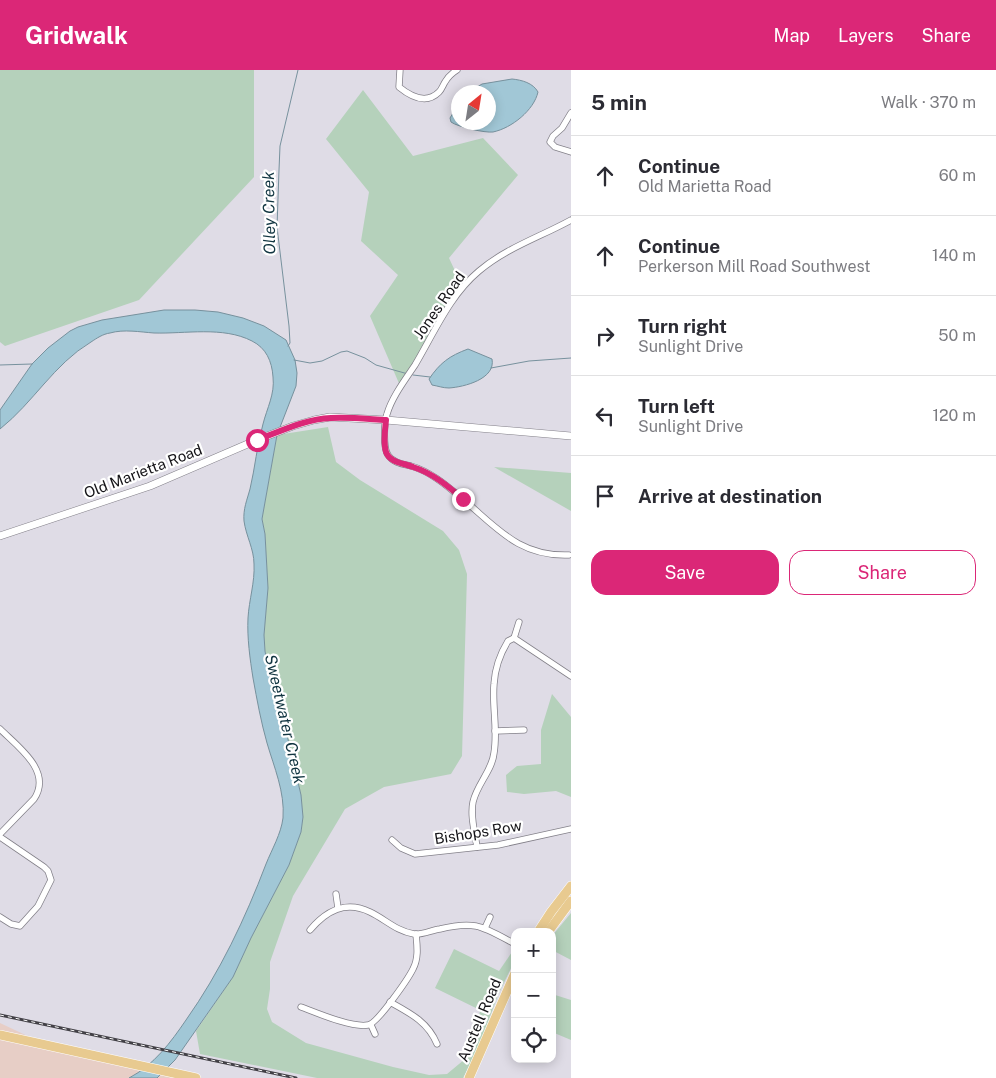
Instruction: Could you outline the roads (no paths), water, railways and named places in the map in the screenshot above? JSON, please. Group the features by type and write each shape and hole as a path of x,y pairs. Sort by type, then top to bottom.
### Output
{"main road":[{"path":"541,928 571,886"},
{"path":"551,928 571,901"},
{"name":"Austell Road","path":"471,1078 511,983"},
{"name":"Austell Road","path":"471,1078 511,996"},
{"path":"0,1035 196,1078"}],"street":[{"path":"400,70 399,86 408,94 422,99 432,97 440,91 446,79 457,70"},
{"path":"571,113 562,128 553,136 550,142 555,147 571,152"},
{"name":"Jones Road","path":"386,420 397,394 435,329 467,282 500,255 571,220"},
{"name":"Old Marietta Road","path":"0,536 150,486 293,426 314,420 330,418 386,420 571,436"},
{"path":"386,420 386,452 392,459 420,469 444,483 500,532 519,544 547,554 569,555"},
{"path":"514,638 519,622"},
{"path":"514,638 571,676"},
{"path":"477,847 472,813 473,801 492,764 495,731 494,685 496,670 508,640 514,638"},
{"path":"0,729 35,765 38,771 39,785 34,799 0,836 44,867 48,871 51,880 38,906 20,926 11,924 0,917"},
{"path":"495,731 524,730"},
{"name":"Bishops Row","path":"392,840 401,848 415,854 498,845 571,829"},
{"path":"336,894 338,908"},
{"path":"310,930 323,916 338,908 348,907 360,908 371,912 390,925 416,934 465,924 485,928 511,942"},
{"path":"485,928 490,917"},
{"path":"301,1007 351,1024 371,1025 382,1014 414,968 417,949 416,934"},
{"path":"390,1002 422,1021 430,1030 437,1044"},
{"path":"371,1025 375,1034"}],"water":[{"path":"512,79 520,80 533,86 538,92 536,99 527,112 515,122 493,132 478,131 474,130 496,130 496,85 480,85"},
{"path":"164,310 218,312 243,318 264,326 286,340 295,360 296,386 277,435 262,519 265,534 268,588 264,635 271,684 276,704 283,718 301,795 303,817 301,832 289,865 233,977 175,1060 157,1078 129,1078 146,1067 168,1045 210,983 240,925 282,824 281,789 263,727 250,656 248,618 254,578 254,564 244,517 261,432 272,395 273,383 270,360 261,347 241,336 216,332 115,332 100,336 66,361 23,408 0,429 0,410 32,364 48,348 70,331 102,320"},
{"path":"468,349 492,359 492,366 484,377 463,386 449,388 432,385 429,379 441,364 455,354"}],"waterway":[{"name":"Olley Creek","path":"288,346 290,343 289,326 277,227 279,170 280,146 298,70"},
{"path":"294,360 310,363 322,361 347,351 365,358 376,365 408,374"},
{"path":"491,368 529,361 571,358"},
{"path":"0,365 32,364"},
{"path":"413,375 430,377"}],"railway":[{"path":"0,1015 296,1078"}],"water label":[{"name":"Sweetwater Creek","path":"285,719"}]}
